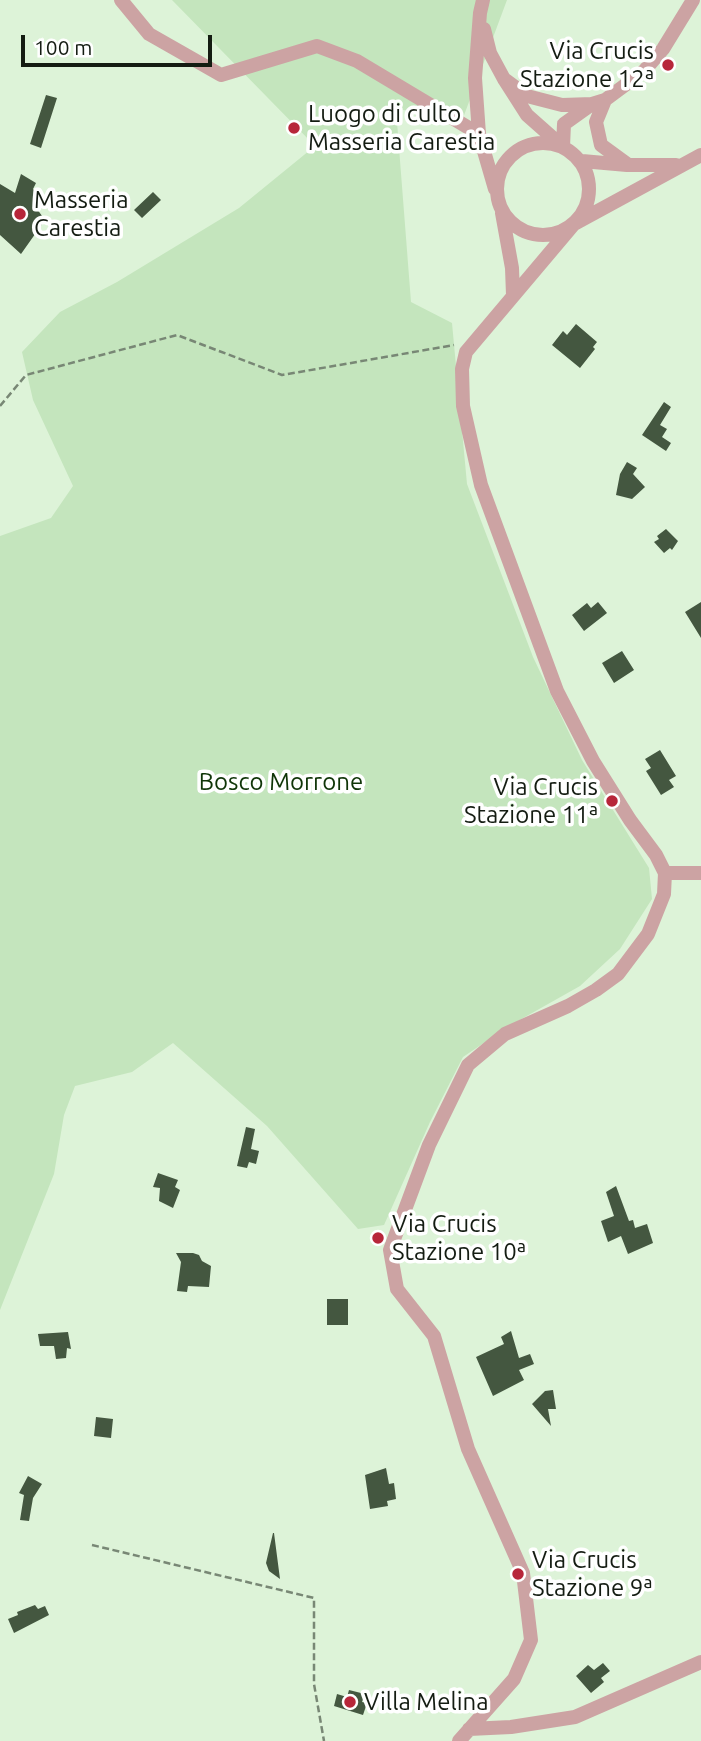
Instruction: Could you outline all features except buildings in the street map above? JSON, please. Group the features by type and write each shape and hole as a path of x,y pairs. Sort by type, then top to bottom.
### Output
{"street":[{"path":"121,0 149,34 221,75 317,46 357,61 479,134"},
{"path":"563,147 564,124 644,71 663,49 693,0"},
{"path":"482,6 475,78 479,134 500,203 512,224 525,233 552,235 701,155"},
{"path":"459,1741 514,1679 531,1640 523,1573 468,1450 434,1336 397,1289 390,1250 429,1145 468,1065 505,1034 568,1006 618,974 648,934 664,894 664,873 656,855 630,820 593,761 557,691 481,485 463,406 462,369 466,352 583,214 587,200 587,173 582,161 527,115 503,79 490,53 482,6"},
{"path":"503,79 527,96 562,105 598,102"},
{"path":"598,102 596,122 601,145 627,165"},
{"path":"513,295 512,268 497,182 502,167 511,155 524,146 549,144 563,147"},
{"path":"582,161 627,165 681,164"},
{"path":"664,873 701,873"},
{"path":"470,1729 511,1727 575,1717 701,1662"}],"path":[{"path":"0,406 26,375 177,335 282,374 475,342"},
{"path":"92,1545 314,1598 314,1684 324,1741"}],"green space":[{"name":"Bosco Morrone","path":"172,0 507,0 463,118 396,109 411,302 452,323 467,484 533,657 582,760 649,868 652,899 620,949 580,986 509,1026 463,1057 430,1122 384,1225 358,1229 267,1126 173,1043 132,1072 75,1086 64,1115 54,1174 0,1310 0,536 51,518 73,486 33,400 22,352 60,312 117,282 239,208 315,146"}],"place":[{"name":"Via Crucis Stazione 12ª","path":"668,65"},
{"name":"Luogo di culto Masseria Carestia","path":"294,128"},
{"name":"Masseria Carestia","path":"20,214"},
{"name":"Via Crucis Stazione 11ª","path":"612,801"},
{"name":"Via Crucis Stazione 10ª","path":"378,1238"},
{"name":"Via Crucis Stazione 9ª","path":"518,1574"},
{"name":"Villa Melina","path":"350,1702"}]}
